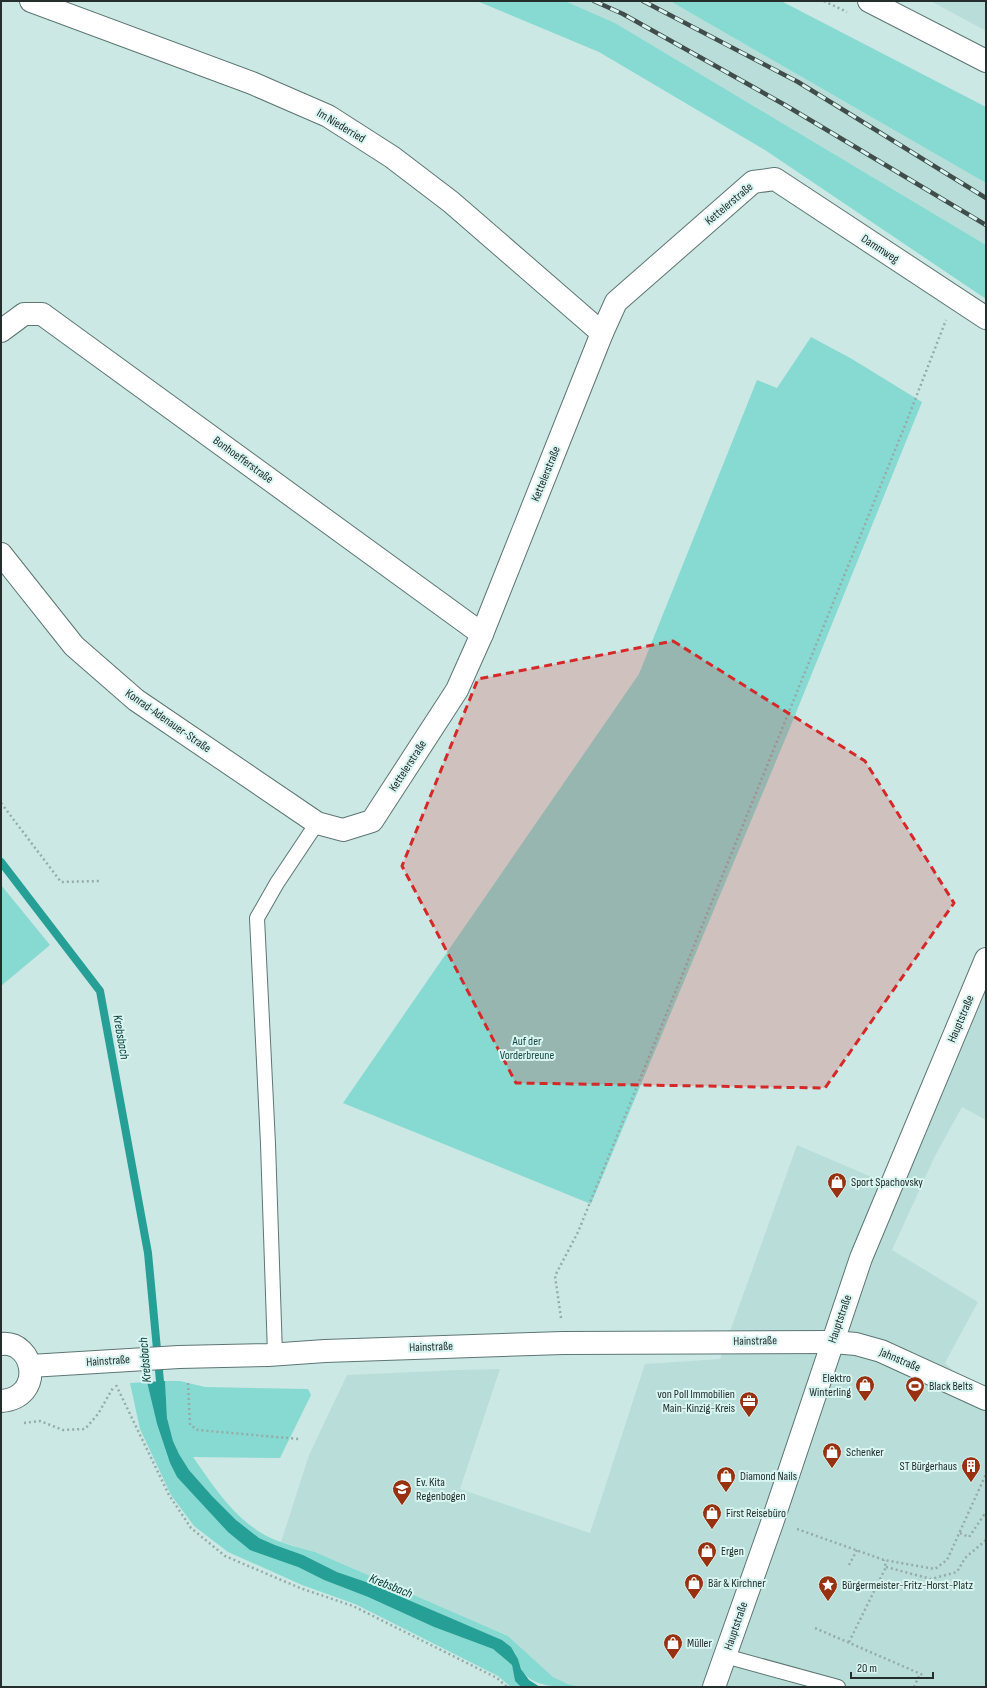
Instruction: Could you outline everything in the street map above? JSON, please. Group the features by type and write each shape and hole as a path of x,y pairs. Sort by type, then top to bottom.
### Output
{"street":[{"name":"Im Niederried","path":"31,1 252,83 328,116 392,157 451,202 602,333"},
{"path":"869,1 986,61"},
{"name":"Kettelerstraße","path":"372,821 457,690 482,634 602,333 616,302 753,182 775,179"},
{"name":"Dammweg","path":"775,179 986,318"},
{"name":"Bonhoefferstraße","path":"1,331 24,314 42,314 482,634"},
{"name":"Konrad-Adenauer-Straße","path":"1,554 74,646 136,700 316,824 342,830 372,821"},
{"name":"Hauptstraße","path":"714,1687 772,1523 861,1258 986,959"},
{"name":"Hainstraße","path":"30,1366 183,1356 564,1343 833,1342"},
{"name":"Jahnstraße","path":"833,1342 856,1344 881,1351 986,1399"},
{"path":"1,1344 16,1347 25,1355 30,1366 30,1377 27,1388 19,1396 9,1401 1,1401"}],"lane":[{"path":"275,1354 269,1152 257,918 277,883 316,824"},
{"path":"725,1656 838,1687"}],"path":[{"path":"564,1343 556,1276 581,1225 906,423 954,297"},
{"path":"1,803 61,882 100,881"},
{"path":"183,1356 190,1425 198,1430 299,1438"},
{"path":"17,1423 40,1421 63,1430 85,1429 98,1414 115,1384"},
{"path":"123,1402 169,1495 191,1528 225,1556 300,1588 360,1610 496,1678 507,1687"},
{"path":"772,1523 800,1530 884,1560 935,1569 947,1560 986,1474"},
{"path":"960,1533 969,1537 984,1515 986,1516"},
{"path":"886,1567 931,1579 957,1572 965,1558 986,1540"},
{"path":"848,1566 857,1550"},
{"path":"849,1642 886,1567 884,1560"},
{"path":"815,1628 922,1674 914,1687"}],"highlighted area":[{"path":"673,641 865,761 954,903 825,1088 516,1083 402,866 478,679"}],"shaded area":[{"path":"565,1 670,1 986,183 986,245 615,23"},
{"path":"930,1 986,1 986,31 938,5"},
{"path":"986,990 986,1120 962,1107 935,1156 892,1250 978,1302 945,1363 986,1401 986,1687 581,1687 568,1684 553,1677 508,1636 315,1552 281,1542 309,1455 347,1375 458,1370 500,1369 460,1489 590,1533 645,1364 720,1359 797,1145 902,1190"},
{"path":"165,1381 167,1418 173,1441 179,1454 189,1470 236,1520 259,1538 303,1555 337,1572 369,1583 502,1640 511,1647 518,1659 521,1669 529,1680 540,1687 521,1687 515,1681 512,1665 493,1649 434,1627 368,1597 324,1580 298,1567 250,1550 228,1532 177,1477 170,1463 157,1424 147,1382"}],"green space":[{"path":"477,1 565,1 615,23 986,245 986,299 765,150 599,52"},
{"path":"670,1 781,1 986,107 986,183"},
{"name":"Auf der Vorderbreune","path":"811,337 852,359 922,402 789,730 591,1204 343,1103 639,674 757,380 777,388"},
{"path":"1,885 50,945 1,986"},
{"path":"165,1381 180,1381 205,1387 308,1389 311,1395 280,1458 193,1457 232,1509 252,1527 275,1540 315,1552 508,1636 553,1677 568,1684 581,1687 564,1687 538,1683 525,1675 514,1652 502,1640 369,1583 337,1572 303,1555 259,1538 236,1520 212,1496 189,1470 179,1454 173,1441 167,1418"},
{"path":"147,1382 157,1424 170,1463 177,1477 205,1506 298,1567 324,1580 368,1597 434,1627 493,1649 512,1665 515,1681 521,1687 511,1687 498,1676 355,1604 302,1585 228,1552 194,1526 171,1495 140,1429 130,1383"}],"waterway":[{"name":"Krebsbach","path":"1,862 100,991 148,1253 161,1392"}],"railway":[{"path":"594,1 623,14 785,105 986,225"},
{"path":"643,1 798,82 986,198"}],"place":[{"name":"Sport Spachovsky","path":"837,1199"},
{"name":"Elektro Winterling","path":"865,1402"},
{"name":"Black Belts","path":"915,1403"},
{"name":"von Poll Immobilien Main-Kinzig-Kreis","path":"749,1418"},
{"name":"Schenker","path":"832,1469"},
{"name":"ST Bürgerhaus","path":"971,1483"},
{"name":"Diamond Nails","path":"726,1493"},
{"name":"Ev. Kita Regenbogen","path":"402,1506"},
{"name":"First Reisebüro","path":"712,1530"},
{"name":"Ergen","path":"707,1568"},
{"name":"Bär & Kirchner","path":"694,1600"},
{"name":"Bürgermeister-Fritz-Horst-Platz","path":"828,1602"},
{"name":"Müller","path":"673,1660"}]}
